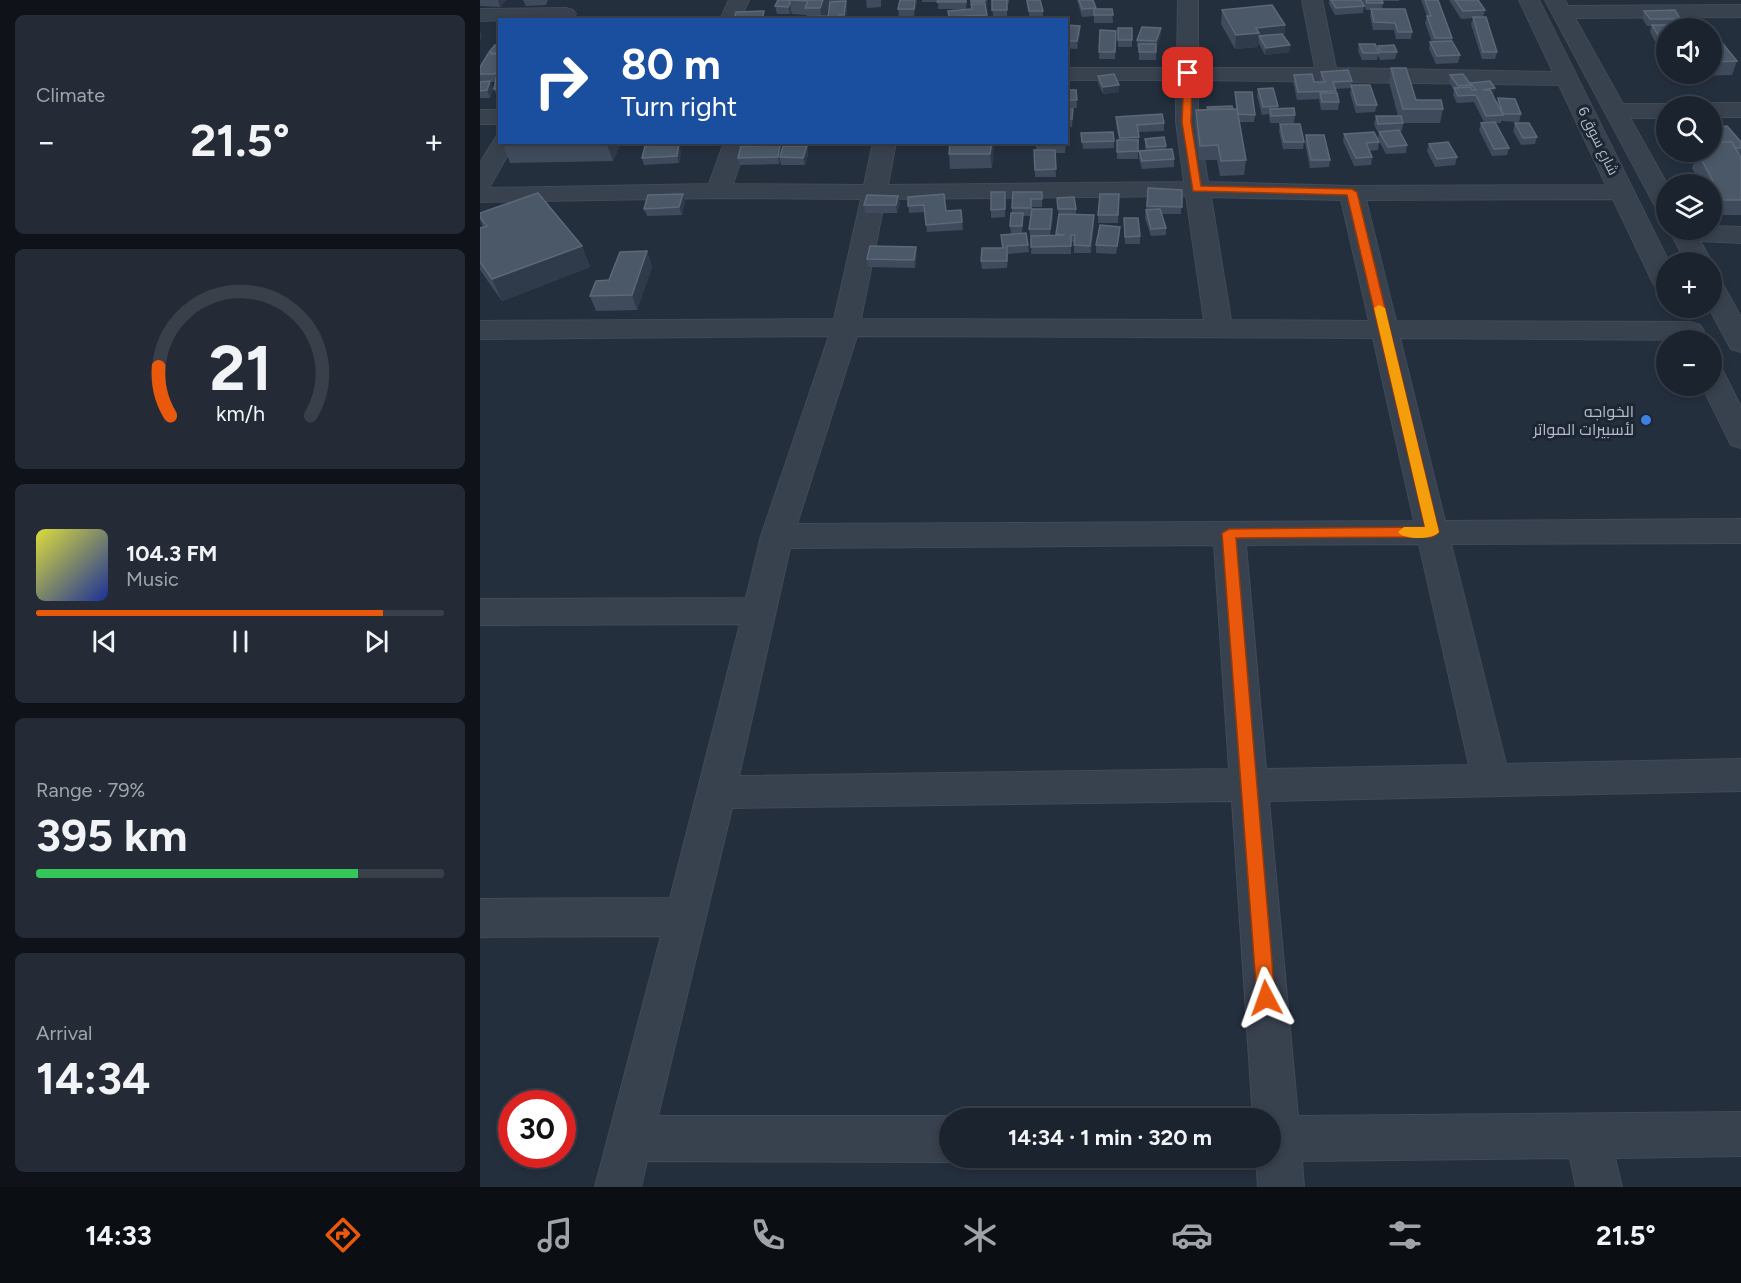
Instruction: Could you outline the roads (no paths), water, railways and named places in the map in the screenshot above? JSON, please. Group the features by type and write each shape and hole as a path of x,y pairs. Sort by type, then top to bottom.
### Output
{"street":[{"path":"731,18 739,0"},
{"path":"1188,0 1186,122 1219,330"},
{"path":"1312,0 1327,74"},
{"name":"شارع سوق 6","path":"1529,0 1656,261"},
{"path":"1558,6 1741,11"},
{"name":"شارع سوق 6","path":"1558,6 1656,186"},
{"path":"480,15 568,11"},
{"path":"1068,74 1327,74 1567,79"},
{"path":"1722,110 1741,110"},
{"path":"1614,111 1656,111"},
{"path":"480,117 498,117"},
{"path":"480,183 503,144"},
{"path":"719,191 735,144"},
{"path":"618,1187 717,792 777,536 846,327 885,144"},
{"path":"480,195 719,191 1197,189 1352,192 1623,192"},
{"path":"1352,192 1491,780"},
{"path":"1722,234 1741,235"},
{"path":"1722,306 1741,343"},
{"path":"480,330 846,327 1385,331 1688,326"},
{"path":"1721,396 1741,438"},
{"path":"777,536 1741,531"},
{"path":"1229,533 1250,785 1272,1108"},
{"path":"480,612 759,611"},
{"path":"717,792 1250,785 1741,775"},
{"path":"480,918 684,917"},
{"path":"1281,1139 1741,1134"},
{"path":"1587,1136 1599,1187"},
{"path":"630,1138 939,1139"},
{"path":"1278,1168 1281,1187"}],"place":[{"name":"الخواجه لأسبيرات المواتر","path":"1646,420"}]}
